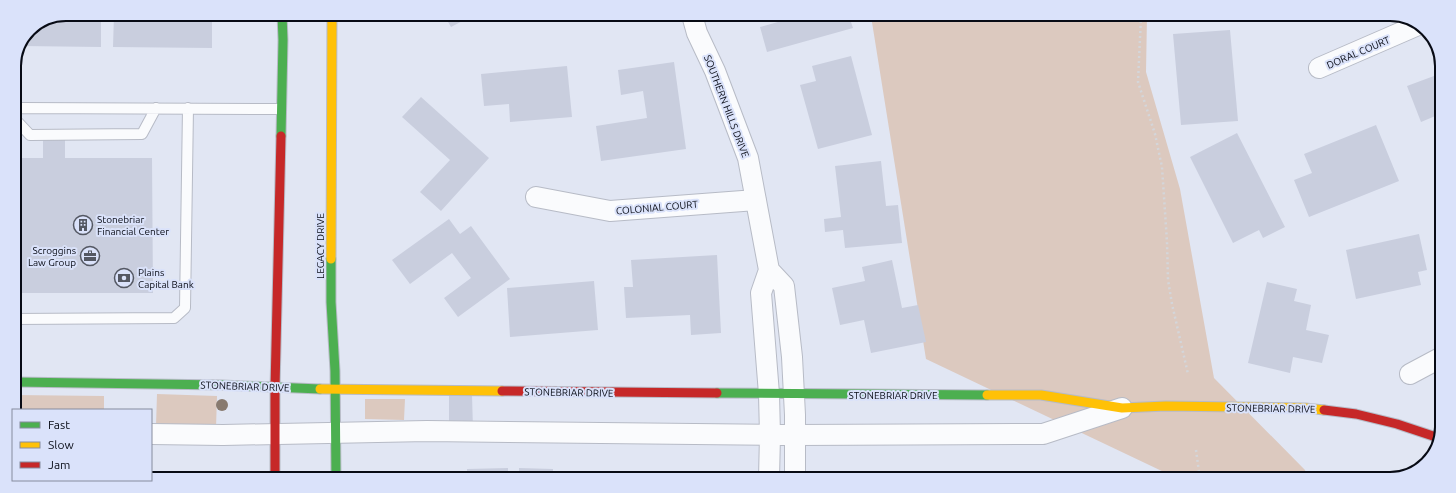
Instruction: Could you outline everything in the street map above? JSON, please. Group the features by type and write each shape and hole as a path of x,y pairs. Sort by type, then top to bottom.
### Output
{"street":[{"path":"275,472 275,388 282,109 282,21"},
{"name":"LEGACY DRIVE","path":"332,21 331,302 337,432 336,472"},
{"name":"SOUTHERN HILLS DRIVE","path":"694,21 697,33 723,90 748,158 769,270 761,293 769,394 770,435 768,472"},
{"name":"DORAL COURT","path":"1319,68 1412,27"},
{"name":"COLONIAL COURT","path":"536,197 610,211 756,200"},
{"path":"769,270 784,286 792,357 796,435 794,472"},
{"path":"1410,374 1435,361"},
{"name":"STONEBRIAR DRIVE","path":"21,382 214,384 335,390 1041,395 1122,408 1166,406 1305,408 1356,414 1397,424 1434,436"},
{"name":"STONEBRIAR DRIVE","path":"152,434 276,434 434,431 770,435 1043,434 1122,408"}],"lane":[{"path":"21,108 282,109"},
{"path":"21,125 30,135 142,134 156,108"},
{"path":"21,319 174,318 185,308 188,108"}],"path":[{"path":"1141,21 1138,82 1155,134 1162,167 1168,280 1188,374"},
{"path":"1196,450 1199,472"}],"shaded area":[{"path":"872,21 1147,21 1146,72 1180,189 1214,378 1305,472 1164,472 926,359"},
{"path":"157,394 217,396 216,428 156,426"},
{"path":"21,395 104,396 104,409 21,409"},
{"path":"365,399 405,399 404,420 365,419"}],"building":[{"path":"66,21 101,21 101,47 26,46 34,34 49,24"},
{"path":"114,21 212,21 212,48 113,47"},
{"path":"448,21 462,21 451,27"},
{"path":"781,21 851,21 853,28 767,52 760,27"},
{"path":"1230,30 1238,121 1181,125 1173,34"},
{"path":"851,56 872,135 818,149 800,85 816,81 812,66"},
{"path":"674,62 686,149 601,161 596,126 647,118 643,91 621,95 618,70"},
{"path":"567,66 572,117 510,122 509,104 484,106 481,74"},
{"path":"1435,76 1435,116 1421,122 1407,86"},
{"path":"421,97 489,158 441,211 420,192 450,160 402,117"},
{"path":"1376,125 1399,181 1309,217 1294,180 1312,173 1304,154"},
{"name":"Stonebriar Financial Center","path":"65,131 65,158 152,158 153,293 21,293 21,158 43,158 43,132"},
{"path":"1237,133 1285,227 1263,238 1259,230 1233,243 1190,157"},
{"path":"881,161 886,206 898,205 902,243 845,248 843,230 825,232 824,219 841,217 835,166"},
{"path":"449,219 460,234 471,226 510,279 458,317 444,298 471,278 452,253 410,284 392,260"},
{"path":"1419,234 1427,270 1418,272 1421,285 1356,299 1346,250"},
{"path":"717,255 721,333 691,335 690,315 626,318 624,287 633,287 631,260"},
{"path":"892,260 902,308 918,305 926,342 871,353 864,320 840,325 832,288 865,281 862,267"},
{"path":"594,281 598,330 510,337 507,288"},
{"path":"1267,282 1297,289 1294,301 1311,305 1306,330 1329,335 1322,363 1293,357 1290,373 1248,363"},
{"path":"449,395 472,395 473,429 449,429"},
{"path":"508,468 508,472 467,472 467,469"},
{"path":"519,468 553,469 553,472 519,472"},
{"path":"567,471 594,471 594,472"}],"traffic: fast":[{"path":"281,136 282,21"},
{"path":"331,259 331,302 335,371 336,472"},
{"path":"21,382 222,385 320,389"},
{"path":"717,393 987,395"}],"traffic: slow":[{"path":"331,259 332,21"},
{"path":"320,389 502,391"},
{"path":"987,395 1041,395 1122,408 1166,406 1305,408 1324,410"}],"traffic: jam":[{"path":"275,472 275,388 281,136"},
{"path":"502,391 717,393"},
{"path":"1324,410 1356,414 1397,424 1434,436"}],"place":[{"name":"Stonebriar Financial Center","path":"83,225"},
{"name":"Scroggins Law Group","path":"90,256"},
{"name":"Plains Capital Bank","path":"124,278"}]}
